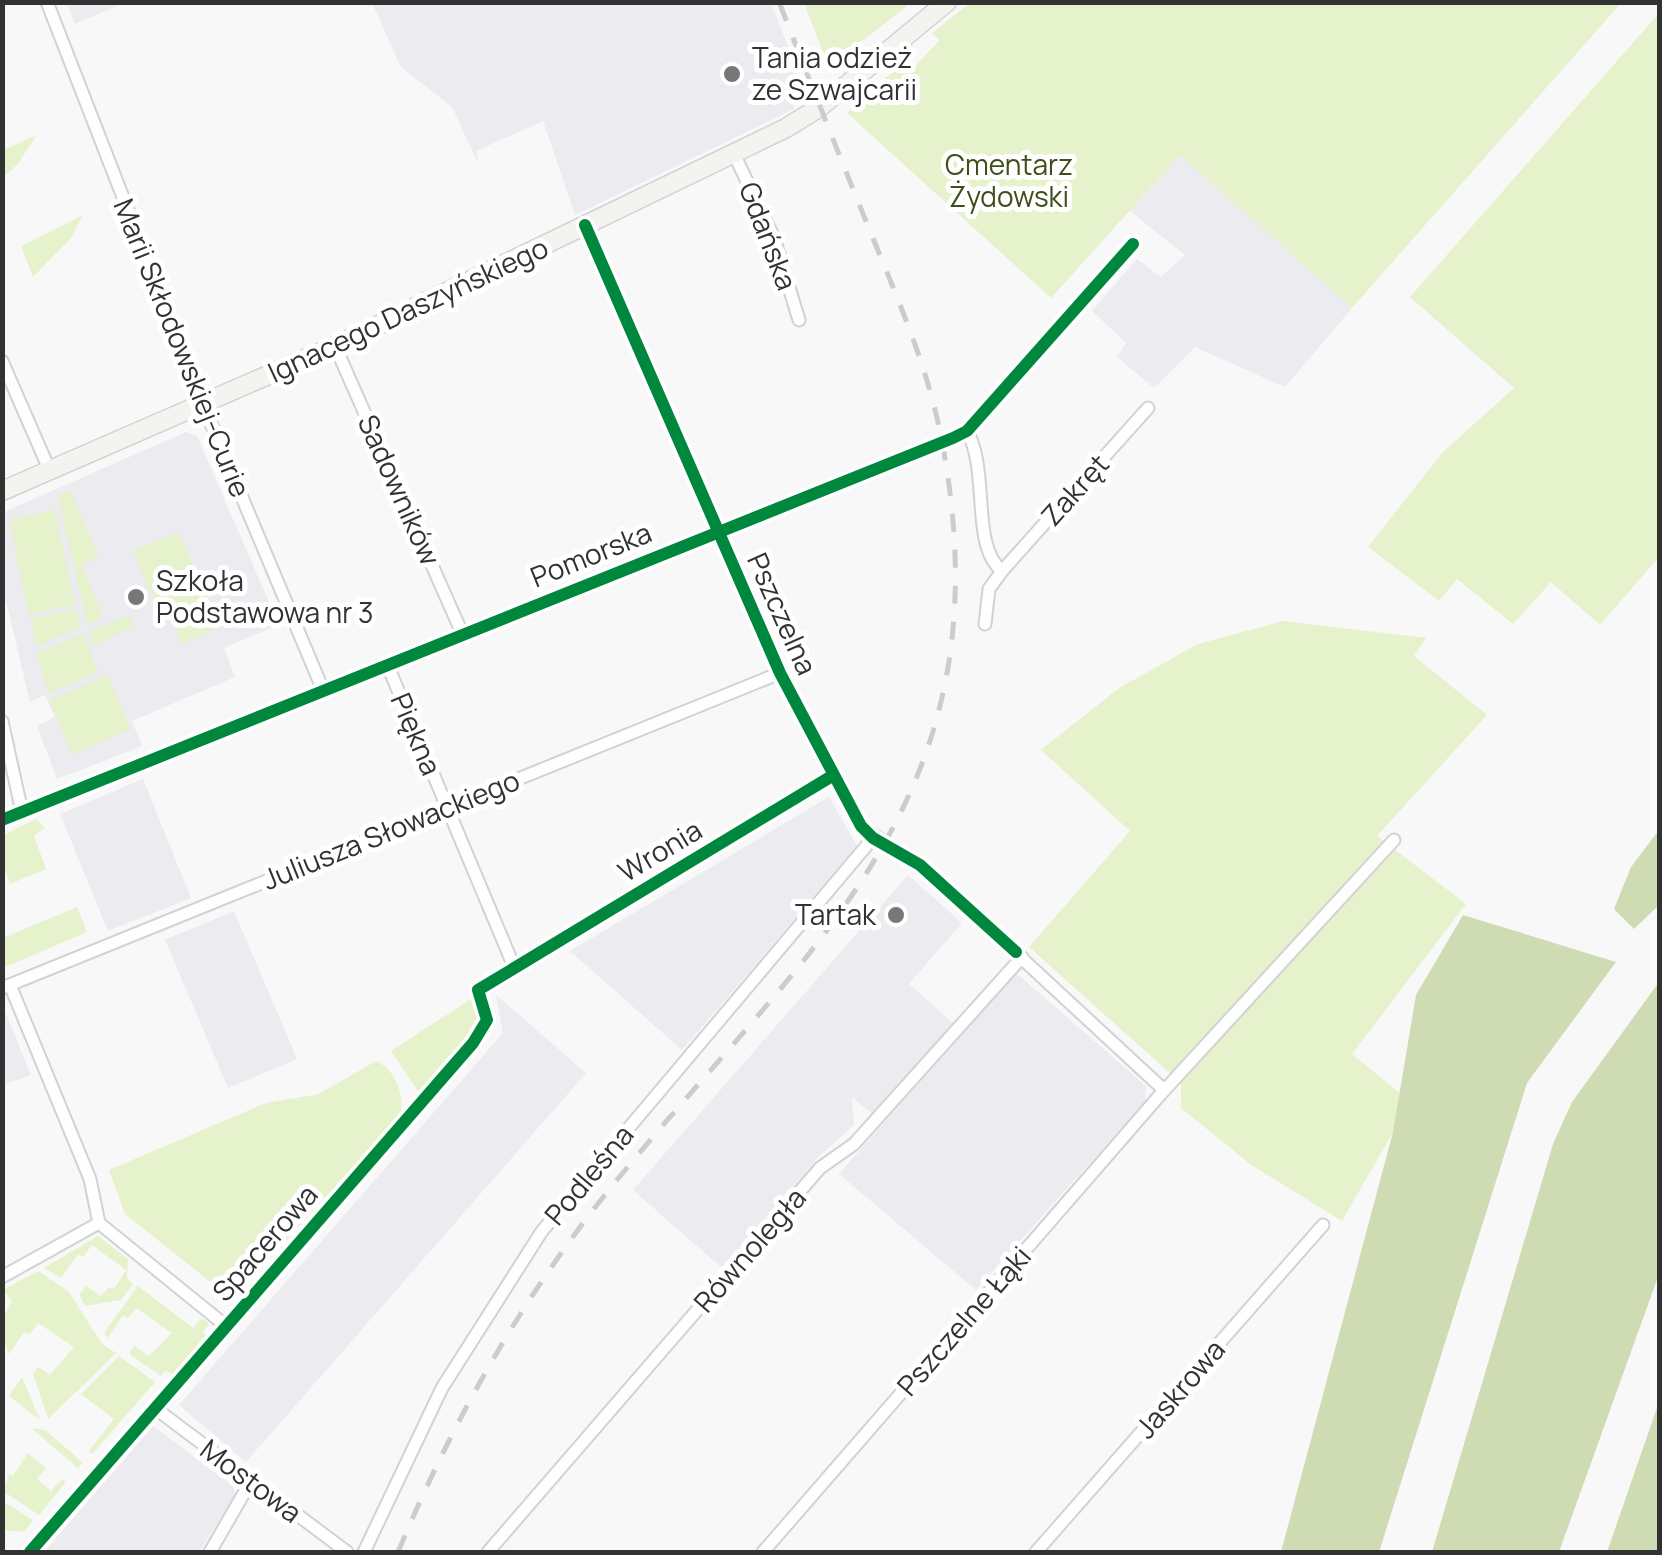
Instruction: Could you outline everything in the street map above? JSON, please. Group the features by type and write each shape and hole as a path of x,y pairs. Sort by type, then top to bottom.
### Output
{"street":[{"name":"Marii Skłodowskiej-Curie","path":"47,2 204,405 323,690"},
{"name":"Ignacego Daszyńskiego","path":"2,491 335,346 734,154 820,107 947,2"},
{"name":"Gdańska","path":"734,154 774,238 799,320"},
{"name":"Pszczelna","path":"585,225 780,672 832,776 873,838 920,865 1164,1090"},
{"name":"Pomorska","path":"2,820 967,431 1133,244"},
{"name":"Sadowników","path":"335,346 462,634"},
{"path":"2,360 49,469"},
{"name":"Zakręt","path":"985,624 989,589 1002,571 1148,408"},
{"path":"967,431 980,468 986,555 1002,571"},
{"name":"Piękna","path":"387,664 515,969"},
{"name":"Juliusza Słowackiego","path":"6,986 780,672"},
{"path":"2,720 22,812"},
{"name":"Wronia","path":"515,969 832,776"},
{"name":"Podleśna","path":"364,1552 442,1388 542,1231 873,838"},
{"name":"Pszczelne Łąki","path":"763,1552 1164,1090 1394,840"},
{"name":"Równoległa","path":"488,1552 820,1168 854,1144 1022,957"},
{"name":"Spacerowa","path":"30,1552 483,1030 487,1020 478,990 515,969"},
{"path":"6,986 90,1179 99,1223 226,1326"},
{"path":"2,1277 99,1223"},
{"name":"Jaskrowa","path":"1036,1552 1323,1226"},
{"name":"Mostowa","path":"156,1409 347,1552"},
{"path":"210,1552 251,1481"}],"shaded area":[{"path":"67,3 124,3 75,24"},
{"path":"372,3 771,3 802,82 790,87 794,109 575,215 543,121 476,151 479,165 452,107 401,67"},
{"path":"1180,155 1352,308 1285,387 1195,347 1154,388 1117,357 1126,343 1092,311 1137,259 1161,277 1185,255 1130,211"},
{"name":"Szkoła Podstawowa nr 3","path":"186,432 197,436 279,625 224,648 235,677 132,721 142,746 57,779 37,726 55,717 45,695 30,702 3,588 2,513"},
{"path":"143,779 191,898 108,931 60,814"},
{"path":"829,797 857,846 682,1050 570,951"},
{"path":"908,875 962,923 909,984 955,1025 875,1116 852,1097 854,1125 819,1156 722,1268 633,1190"},
{"path":"234,911 297,1059 228,1088 165,940"},
{"path":"1016,973 1146,1086 1145,1101 976,1290 839,1174"},
{"path":"496,995 586,1073 246,1462 179,1405 503,1033"},
{"path":"2,1007 31,1075 3,1085"},
{"path":"153,1426 233,1486 235,1496 199,1552 44,1552"}],"green space":[{"name":"Cmentarz Żydowski","path":"971,2 1621,3 1352,308 1180,155 1051,298 847,113 900,65 908,73 940,40 932,33"},
{"path":"804,3 911,3 865,39 826,60"},
{"path":"1659,13 1659,557 1600,625 1551,582 1513,624 1457,579 1439,601 1368,547 1443,452 1514,388 1410,297"},
{"path":"37,135 17,165 3,177 3,150"},
{"path":"83,215 71,238 33,277 21,246"},
{"path":"70,490 99,557 82,565 103,617 87,624 58,495"},
{"path":"55,510 75,605 29,615 9,520"},
{"path":"179,532 219,627 182,644 169,613 160,616 133,551"},
{"path":"76,609 80,628 36,646 30,619"},
{"path":"128,615 133,627 94,645 88,632"},
{"path":"1283,621 1426,638 1414,656 1487,715 1377,836 1466,904 1352,1054 1401,1094 1393,1132 1342,1221 1250,1164 1181,1108 1181,1083 1029,947 1130,831 1041,750 1119,688 1198,644"},
{"path":"83,634 98,672 48,694 37,653"},
{"path":"107,675 131,729 72,755 49,700"},
{"path":"36,819 45,828 34,836 46,869 10,884 3,862 3,835"},
{"path":"1659,830 1659,905 1634,929 1614,909 1631,867"},
{"path":"77,907 87,932 3,968 3,938"},
{"path":"1463,915 1616,962 1527,1083 1379,1552 1281,1552 1393,1132 1416,995"},
{"path":"1659,982 1659,1274 1559,1552 1432,1552 1553,1144 1572,1102"},
{"path":"479,994 483,1014 479,1025 419,1093 391,1051"},
{"path":"376,1061 397,1083 401,1113 233,1300 125,1214 109,1170 266,1103 319,1094"},
{"path":"98,1236 128,1259 127,1279 133,1284 121,1300 85,1306 79,1294 86,1286 101,1296 109,1287 114,1289 126,1270 92,1245 83,1257 78,1254 61,1278 44,1268"},
{"path":"38,1271 69,1292 102,1344 116,1353 48,1419 33,1374 38,1367 50,1375 74,1347 38,1323 30,1334 24,1332 9,1354 3,1334 5,1315 12,1302 3,1290"},
{"path":"138,1286 193,1328 202,1318 209,1324 203,1332 206,1335 173,1375 166,1370 161,1376 129,1354 134,1346 149,1356 172,1333 136,1308 128,1318 123,1315 108,1338 104,1333"},
{"path":"119,1356 155,1382 92,1454 89,1451 114,1419 81,1394"},
{"path":"22,1377 40,1420 9,1396"},
{"path":"1659,1402 1659,1552 1607,1552"},
{"path":"31,1428 45,1430 83,1463 78,1468"},
{"path":"28,1453 46,1468 37,1479 51,1491 62,1479 66,1482 39,1515 3,1491 9,1474 13,1476"},
{"path":"2,1501 33,1520 24,1532 3,1530"}],"railway":[{"path":"398,1552 484,1375 563,1250 809,953 868,871 914,782 945,685 955,575 937,419 902,311 779,2"}],"cycle path":[{"path":"585,225 780,673 861,826 873,838 920,865 1016,952"},
{"path":"2,820 967,431 1133,244"},
{"path":"30,1552 473,1043 487,1020 478,990 832,776"}],"place":[{"name":"Tania odzież ze Szwajcarii","path":"732,74"},
{"name":"Szkoła Podstawowa nr 3","path":"136,597"},
{"name":"Tartak","path":"896,915"}]}
